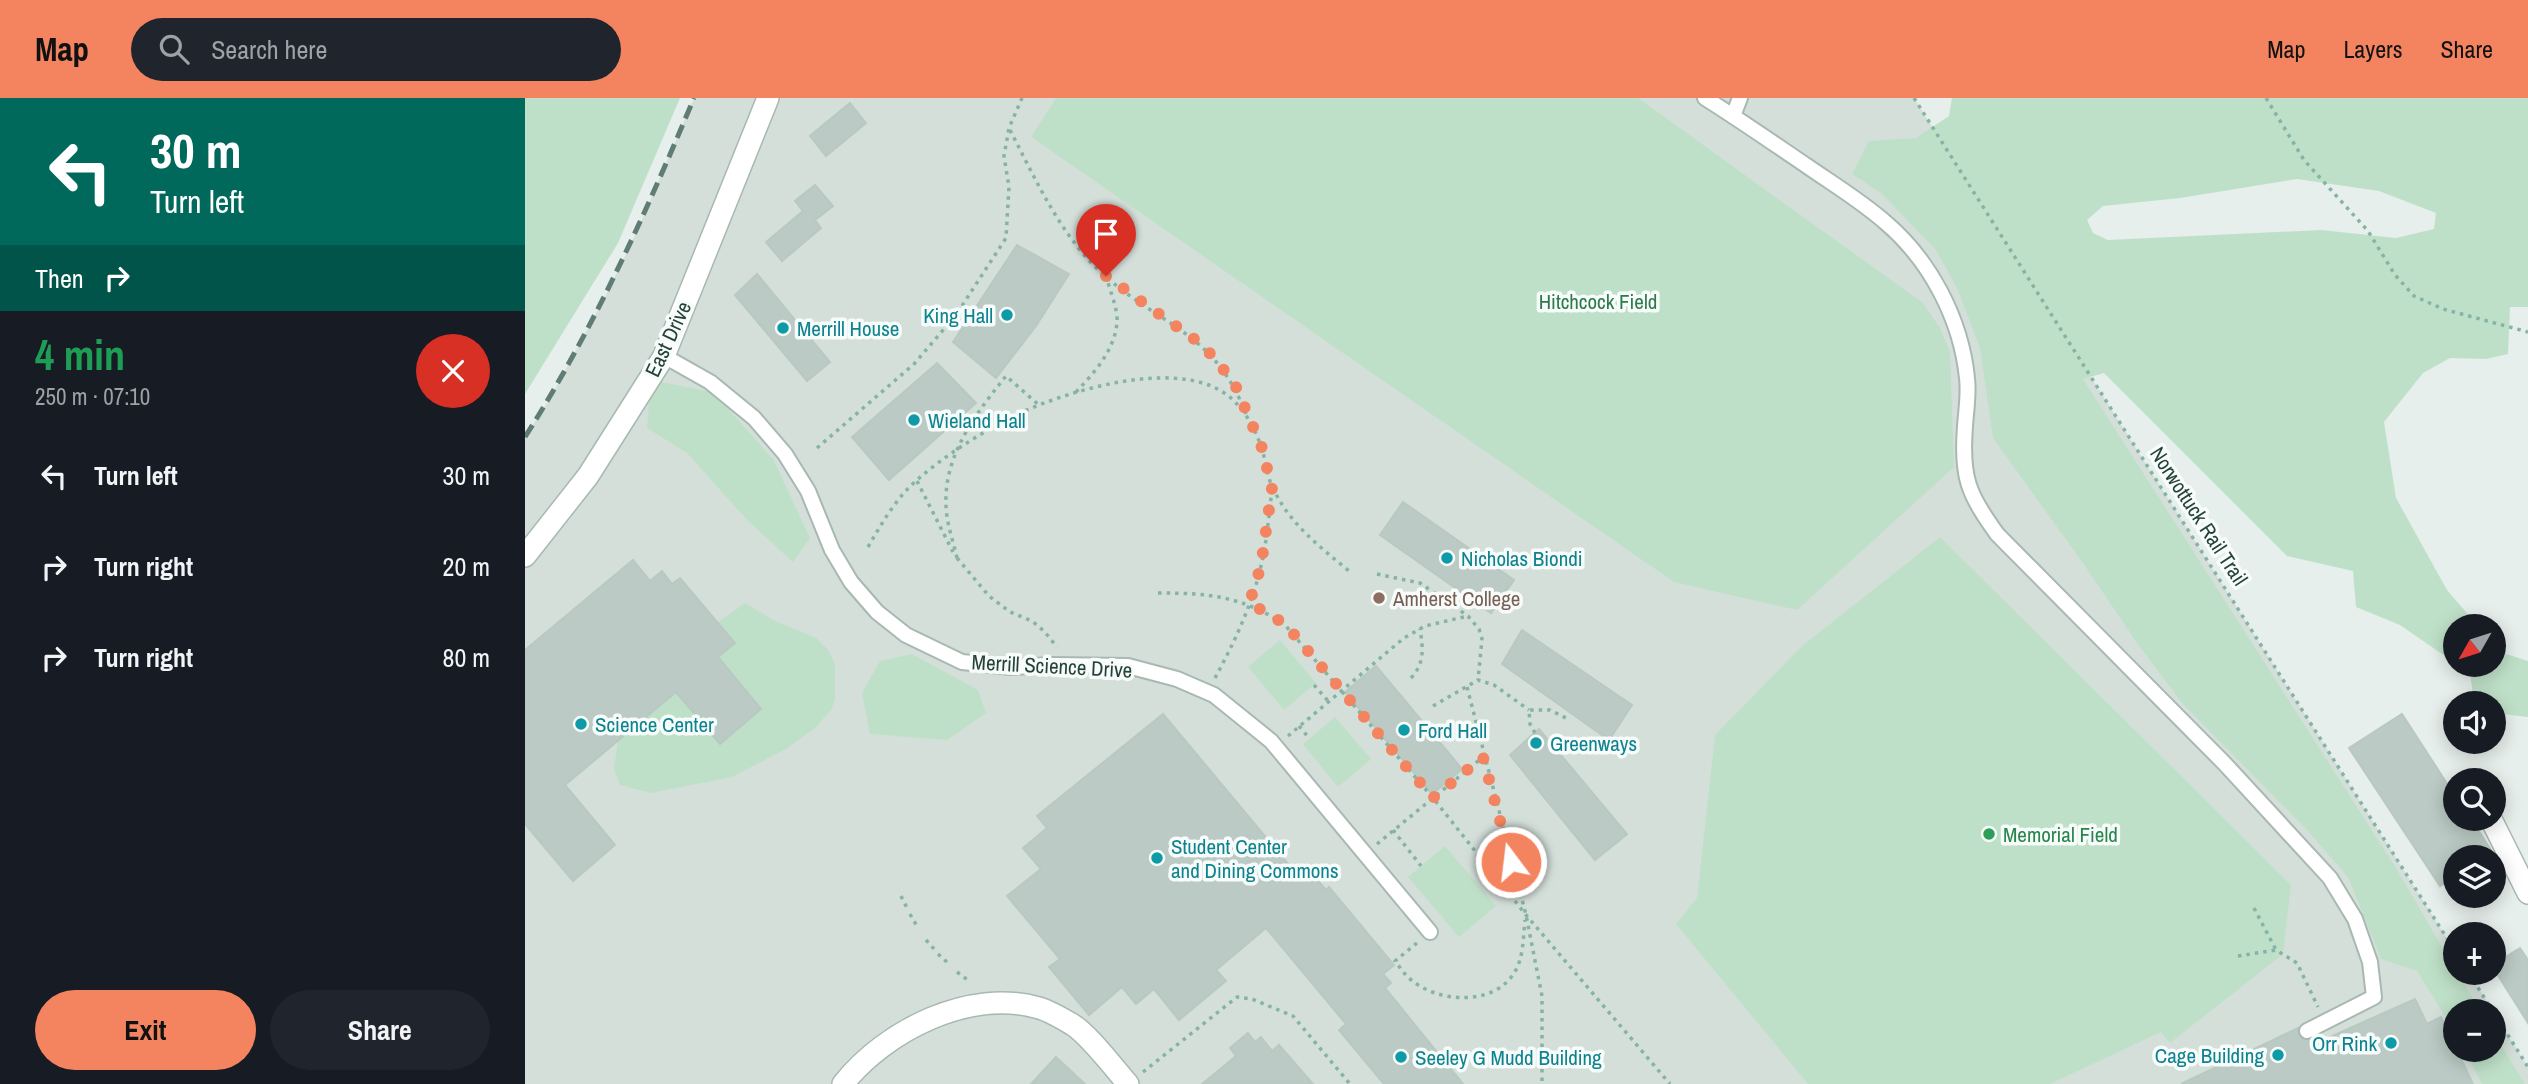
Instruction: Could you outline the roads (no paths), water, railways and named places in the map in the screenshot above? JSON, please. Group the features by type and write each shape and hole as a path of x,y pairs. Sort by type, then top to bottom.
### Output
{"street":[{"name":"East Drive","path":"525,556 587,476 664,356 768,98"},
{"path":"2497,831 2528,892"},
{"path":"843,1084 880,1046 908,1030 933,1017 989,1003 1040,1008 1075,1027 1128,1083"}],"lane":[{"path":"1706,98 1860,203 1886,223 1915,253 1939,288 1953,321 1961,350 1967,380 1965,472 1974,501 1997,534 2225,764 2330,878 2355,919 2370,962 2374,997 2307,1031"},
{"path":"1733,116 1740,98"},
{"name":"Merrill Science Drive","path":"664,356 710,382 754,418 785,454 808,491 832,550 852,582 877,612 906,635 962,662 1011,667 1128,666 1177,679 1214,695 1271,741 1430,932"}],"railway":[{"path":"525,437 550,397 617,271 694,98"}],"place":[{"name":"King Hall","path":"1007,315"},
{"name":"Merrill House","path":"783,328"},
{"name":"Wieland Hall","path":"914,420"},
{"name":"Nicholas Biondi","path":"1447,558"},
{"name":"Amherst College","path":"1379,598"},
{"name":"Science Center","path":"581,724"},
{"name":"Ford Hall","path":"1404,730"},
{"name":"Greenways","path":"1536,743"},
{"name":"Memorial Field","path":"1989,834"},
{"name":"Student Center and Dining Commons","path":"1157,858"},
{"name":"Orr Rink","path":"2391,1043"},
{"name":"Cage Building","path":"2278,1055"},
{"name":"Seeley G Mudd Building","path":"1401,1057"}],"park label":[{"name":"Hitchcock Field","path":"1598,301"}]}
